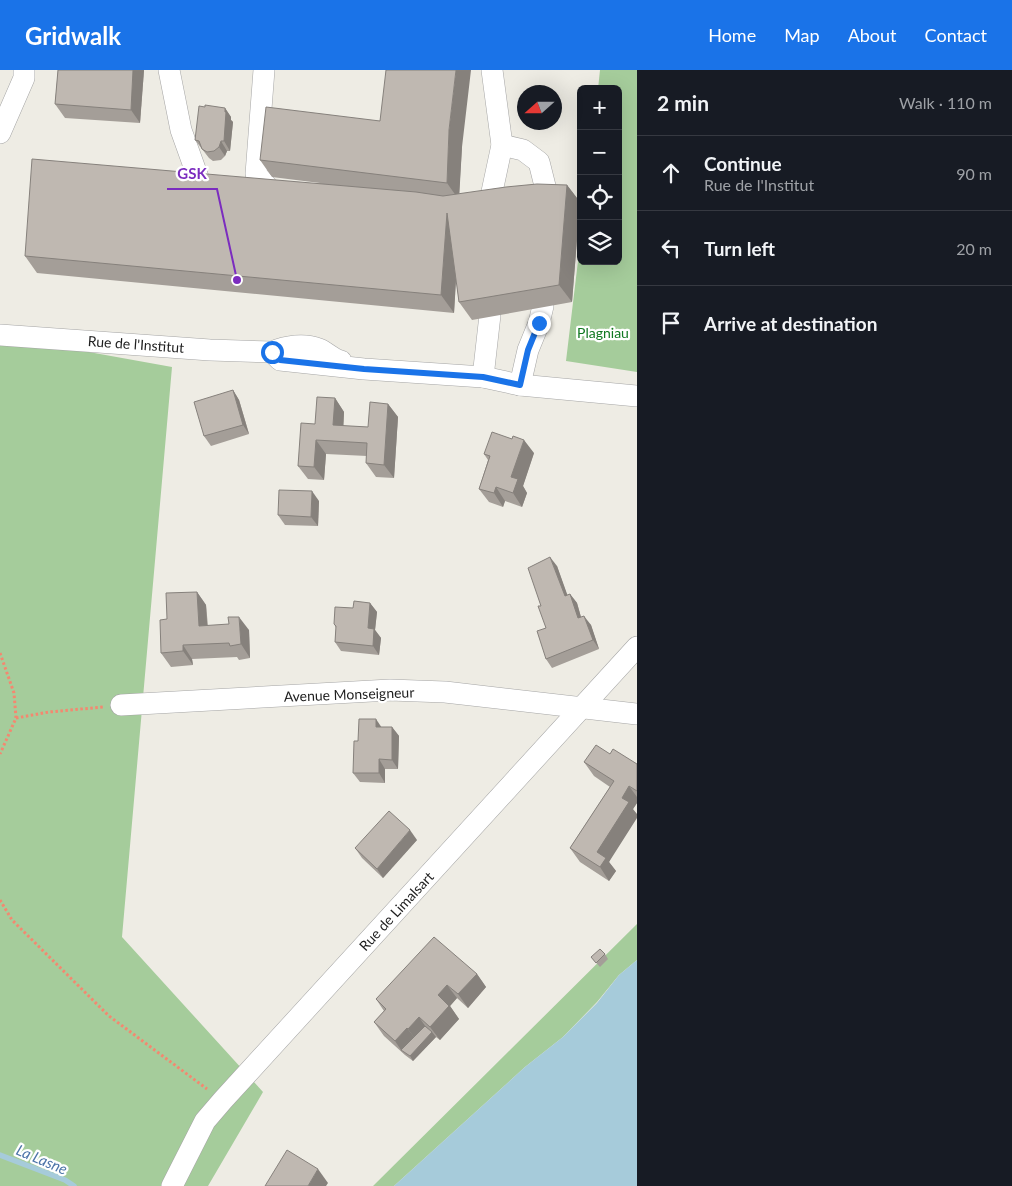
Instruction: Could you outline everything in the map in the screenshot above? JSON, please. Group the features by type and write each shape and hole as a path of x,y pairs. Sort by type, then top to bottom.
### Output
{"street":[{"path":"0,133 24,78 24,70"},
{"path":"169,70 181,130 199,182"},
{"path":"264,70 256,174 270,191"},
{"path":"455,206 491,204 502,145 492,70"},
{"path":"502,145 522,150 538,162 549,202"},
{"path":"244,188 300,193"},
{"path":"520,385 528,350 539,323 543,306"},
{"path":"483,377 490,315"},
{"name":"Rue de l'Institut","path":"0,335 210,350 272,352 280,360 483,377 520,385 637,396"},
{"name":"Rue de Limalsart","path":"172,1186 205,1121 223,1100 637,647"},
{"name":"Avenue Monseigneur","path":"121,705 390,690 445,692 637,714"}],"path":[{"path":"0,653 14,692 16,718 0,754"},
{"path":"16,718 49,712 121,705"},
{"path":"0,900 12,920 109,1016 223,1100"}],"green space":[{"name":"Plagniau","path":"600,70 637,70 637,372 566,361 578,265 622,265 622,85 598,85"},
{"path":"0,336 172,367 122,937 263,1092 208,1186 0,1186"},
{"path":"637,924 637,960 619,975 597,1002 563,1037 525,1067 394,1186 373,1186"}],"water":[{"path":"637,960 637,1186 394,1186 525,1067 563,1037 597,1003 619,975"}],"building":[{"path":"58,70 133,70 131,110 55,104"},
{"path":"386,70 456,70 449,130 447,183 260,160 266,107 380,121"},
{"path":"205,105 225,108 226,112 224,141 221,141 219,147 214,151 207,152 202,149 199,141 195,140 199,106 205,107"},
{"path":"32,159 416,192 443,196 537,184 567,185 559,285 459,302 447,213 441,295 25,256"},
{"path":"233,390 243,425 204,436 194,402"},
{"path":"317,397 335,398 333,425 368,427 370,402 388,404 384,465 366,463 367,443 316,440 314,467 298,466 301,423 315,424"},
{"path":"492,432 512,439 513,436 524,440 511,477 518,479 513,493 496,487 494,493 479,489 490,456 484,454"},
{"path":"279,490 312,491 311,517 278,515"},
{"path":"550,557 565,596 570,594 578,618 584,616 593,640 546,659 537,631 546,628 538,606 541,606 528,568"},
{"path":"197,592 199,626 229,624 228,617 239,617 241,644 230,646 229,643 183,645 183,651 161,653 160,620 167,619 166,593"},
{"path":"354,601 370,603 368,628 374,629 373,646 335,642 335,607 353,608"},
{"path":"359,719 376,719 376,727 392,727 392,760 379,759 379,773 353,773 354,741 358,741"},
{"path":"596,745 610,754 613,749 637,764 637,791 629,786 622,798 629,802 597,852 606,858 600,867 570,848 614,781 584,762"},
{"path":"389,811 410,830 377,869 355,848"},
{"path":"434,937 477,974 458,994 447,985 438,995 449,1006 430,1027 419,1017 395,1041 374,1022 386,1009 376,999"},
{"path":"600,949 605,954 596,963 591,957"},
{"path":"425,1026 432,1032 410,1056 401,1050"},
{"path":"287,1150 318,1169 308,1186 265,1186"}],"waterway":[{"name":"La Lasne","path":"0,1155 65,1180 74,1186"}],"place":[{"name":"GSK","path":"237,280"}],"route":[{"path":"272,352 280,360 364,369 483,377 520,385 528,350 539,323"}]}
